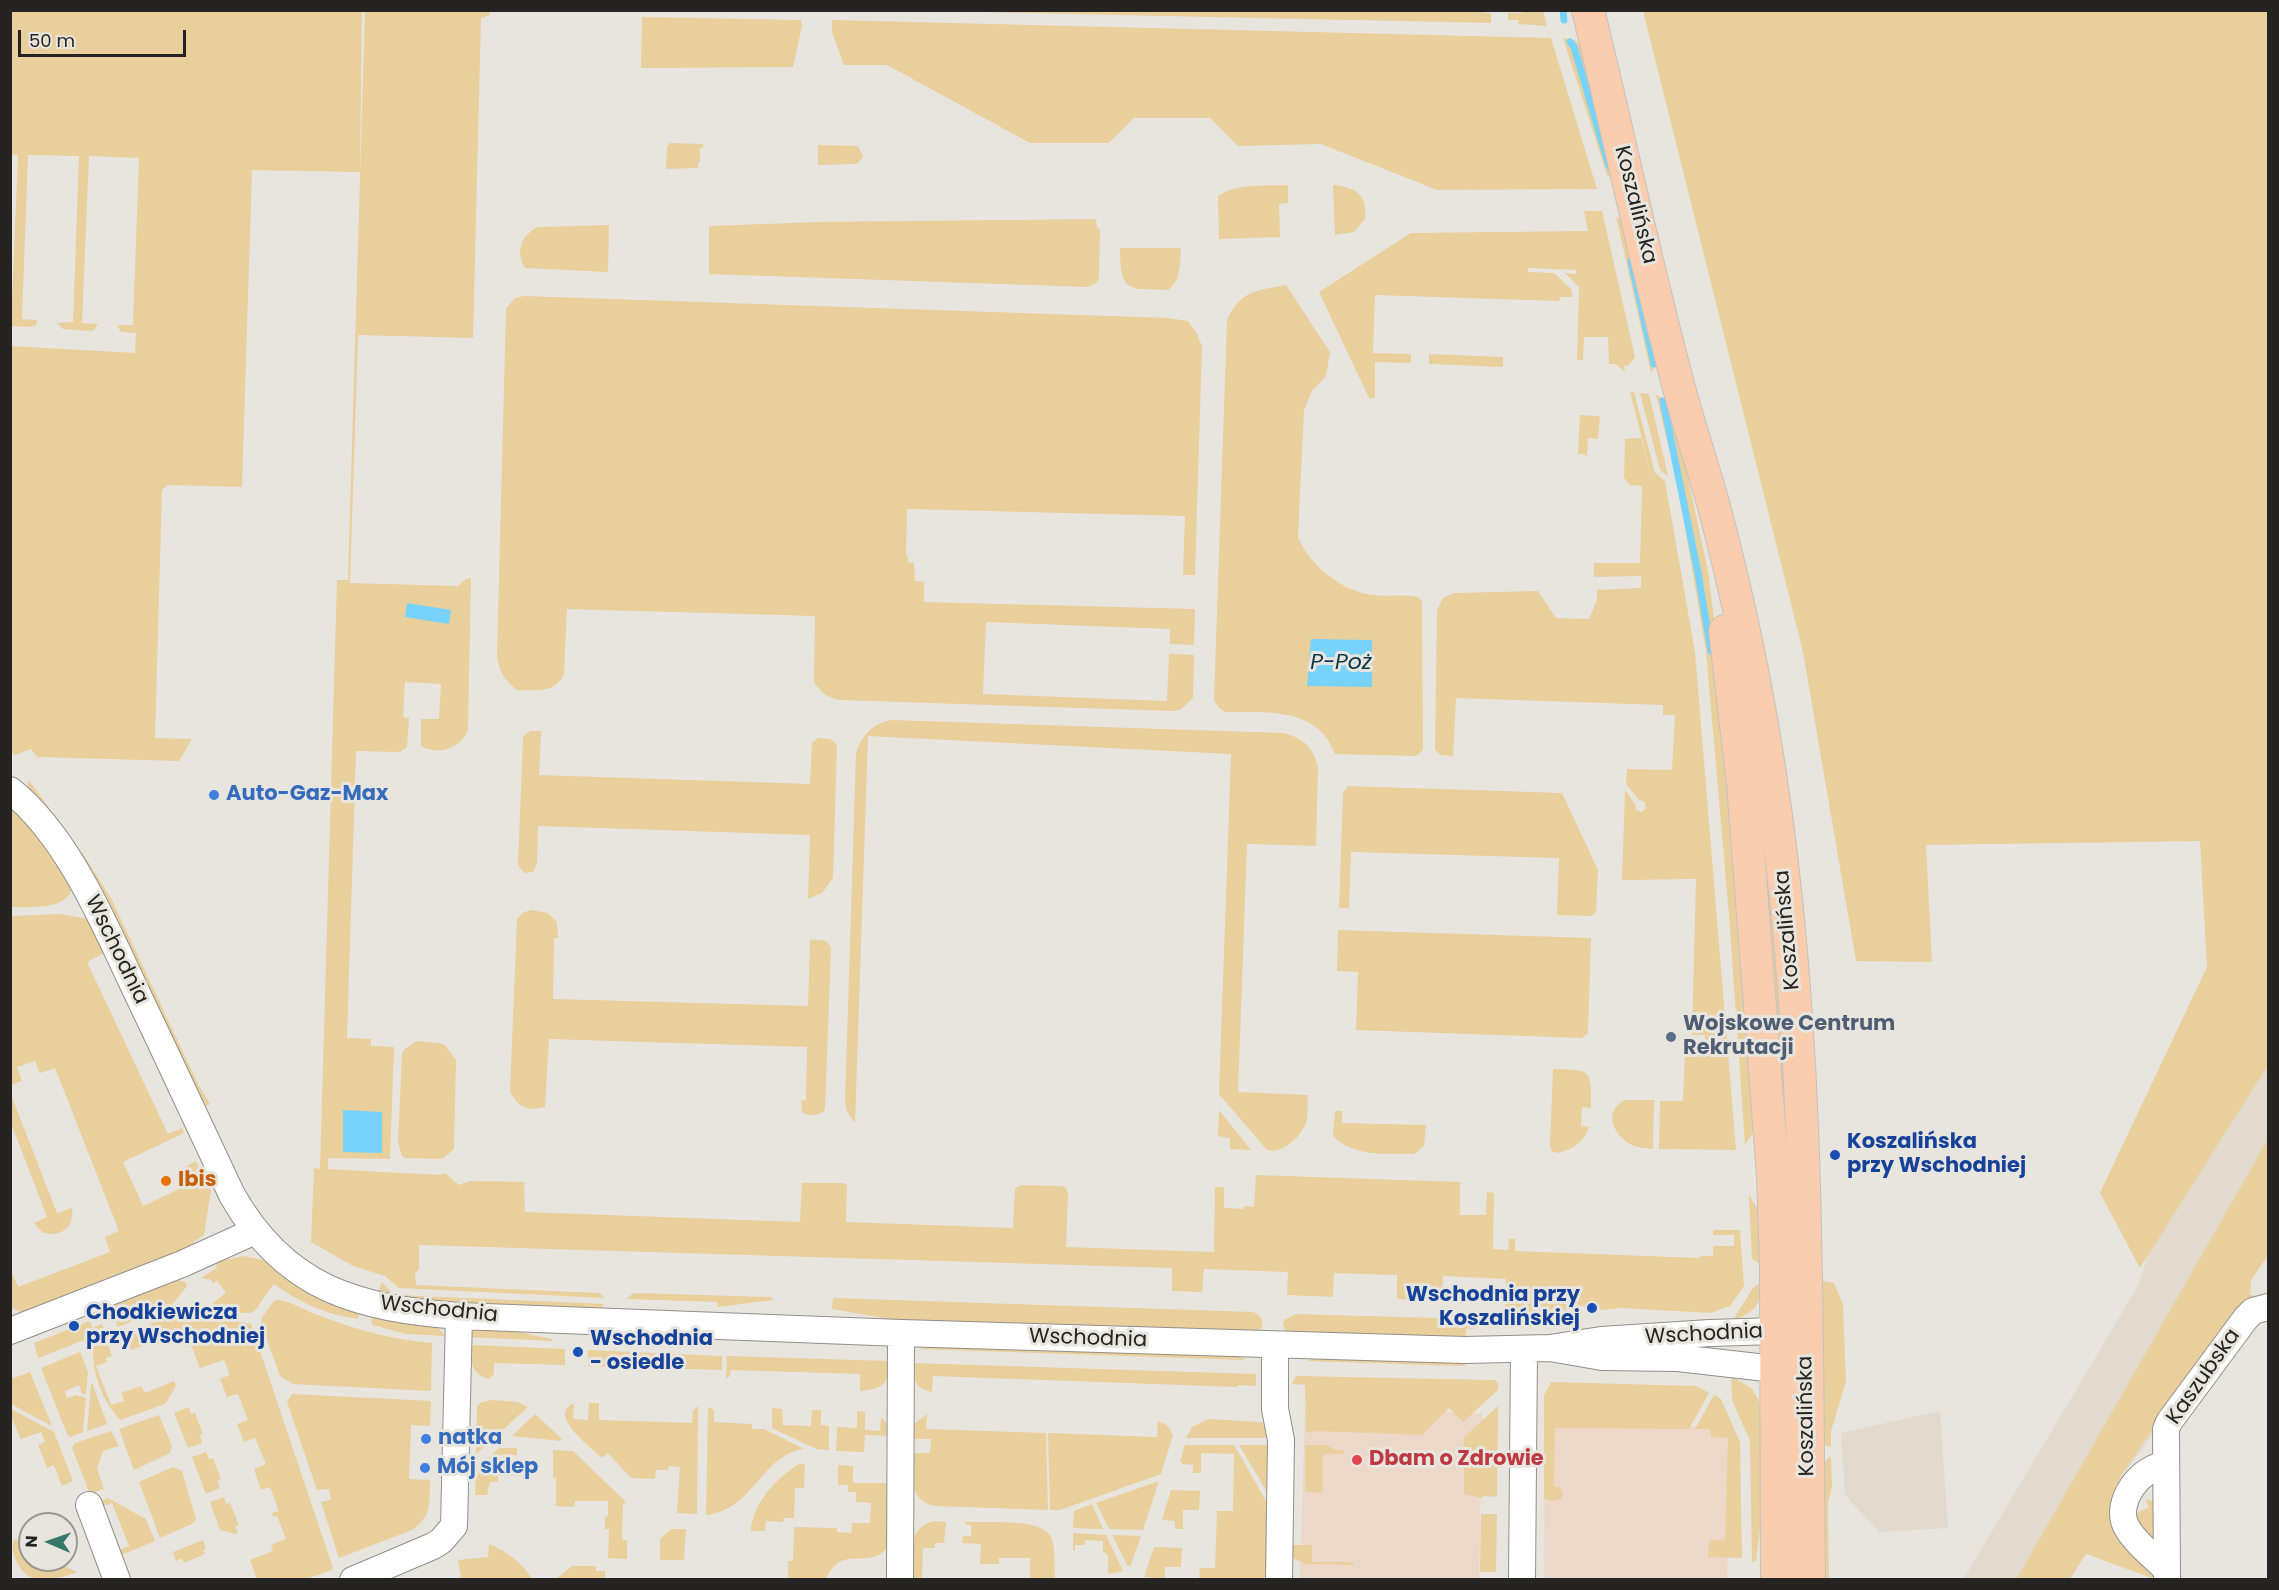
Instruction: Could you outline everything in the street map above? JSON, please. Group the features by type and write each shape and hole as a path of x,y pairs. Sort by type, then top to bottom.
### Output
{"main road":[{"name":"Koszalińska","path":"1588,10 1682,400 1723,620 1743,784 1773,1176 1777,1580"},
{"name":"Koszalińska","path":"1682,400 1716,513 1747,646 1757,692 1782,858 1800,1064 1807,1352 1809,1580"}],"street":[{"name":"Wschodnia","path":"10,790 27,805 53,837 93,900 232,1194 255,1231 292,1268 337,1292 394,1309 459,1316 1275,1345 1465,1350 1524,1349 1550,1348 1601,1340 1775,1331 1807,1352 1775,1369 1678,1358 1602,1357 1550,1348"},
{"path":"10,1331 182,1264 255,1231"},
{"name":"Kaszubska","path":"2167,1575 2165,1435 2169,1422 2246,1317 2253,1311 2268,1307"},
{"path":"353,1580 433,1546 441,1541 454,1526 459,1316"},
{"path":"900,1580 901,1333"},
{"path":"1275,1345 1275,1409 1281,1440 1279,1579"},
{"path":"1522,1580 1524,1349"},
{"name":"Kaszubska","path":"2166,1465 2157,1465 2135,1482 2124,1504 2123,1515 2125,1525 2131,1534 2167,1575"},
{"path":"89,1505 117,1580"}],"shaded area":[{"path":"11,10 362,11 360,172 252,170 242,487 168,485 162,490 155,738 192,739 179,761 37,757 31,749 15,755 11,752 11,346 135,353 136,333 121,332 117,325 133,325 139,158 89,156 82,323 98,324 91,331 63,329 57,323 73,322 79,156 28,155 22,319 37,320 36,325 30,327 11,326 18,155 11,154"},
{"path":"489,10 490,15 481,18 473,338 358,335 350,583 458,586 471,578 468,729 461,741 449,748 435,750 421,746 421,719 439,719 441,684 405,682 403,717 409,718 407,747 400,752 356,751 347,1038 371,1039 371,1046 394,1047 390,1159 328,1158 328,1169 439,1175 445,1173 459,1185 470,1181 524,1182 525,1212 800,1222 802,1183 843,1183 847,1185 846,1222 1013,1228 1015,1189 1021,1185 1062,1186 1066,1188 1068,1194 1066,1247 1214,1252 1215,1187 1224,1187 1224,1208 1254,1207 1256,1175 1460,1182 1460,1215 1486,1215 1487,1192 1494,1193 1493,1249 1508,1250 1509,1239 1515,1239 1515,1251 1699,1258 1700,1256 1713,1256 1713,1246 1734,1246 1734,1235 1713,1235 1713,1230 1740,1230 1744,1286 1730,1306 1711,1313 1622,1308 1600,1310 1599,1304 1580,1306 1580,1312 1557,1313 1511,1326 1466,1329 1466,1338 1286,1333 1284,1320 1296,1314 1504,1320 1506,1279 1443,1276 1442,1300 1397,1299 1397,1275 1334,1273 1333,1297 1287,1295 1288,1272 1204,1269 1202,1292 1172,1291 1172,1268 419,1245 419,1269 415,1274 416,1285 599,1293 605,1298 399,1288 385,1276 353,1266 311,1242 314,1168 320,1169 337,580 348,580 365,11"},
{"path":"933,11 1484,11 1491,13 1491,23"},
{"path":"1523,11 1543,11 1547,26 1518,24 1518,20 1508,20 1508,13 1522,13"},
{"path":"1643,11 2268,11 2268,1065 2140,1268 2100,1193 2207,967 2200,841 1926,845 1932,962 1856,961 1803,652"},
{"path":"642,17 801,20 802,26 793,67 641,68"},
{"path":"832,20 1551,38 1597,189 1437,190 1321,144 1238,146 1210,118 1134,118 1109,143 1030,143 887,65 844,65 832,32"},
{"path":"1563,38 1575,40 1583,48 1611,169 1608,178"},
{"path":"670,143 703,144 703,148 700,148 698,168 666,169 667,147"},
{"path":"818,145 858,146 863,157 857,164 818,165"},
{"path":"1288,185 1288,203 1279,204 1280,237 1219,239 1218,196 1243,187"},
{"path":"1333,185 1354,190 1362,198 1365,219 1354,232 1335,235"},
{"path":"1584,211 1602,211 1635,357 1629,365 1624,366 1625,372 1616,364 1609,364 1608,337 1584,337 1583,360 1577,360 1579,287 1565,273 1576,274 1576,270 1528,268 1528,272 1554,273 1572,290 1572,297 1560,297 1559,301 1375,295 1373,353 1411,354 1411,363 1375,362 1375,398 1369,398 1319,292 1411,233 1588,231"},
{"path":"1616,216 1624,223 1658,361 1651,373"},
{"path":"1096,219 1097,228 1100,229 1099,278 1096,283 1088,287 709,274 709,226 819,222"},
{"path":"609,225 608,272 525,268 522,262 521,244 532,230 538,227"},
{"path":"1120,248 1181,248 1179,271 1175,282 1168,290 1129,286 1122,273"},
{"path":"1286,285 1330,352 1326,376 1312,391 1304,410 1298,537 1318,567 1349,588 1372,595 1418,597 1422,602 1423,750 1416,756 1335,754 1327,738 1316,727 1303,720 1273,713 1225,712 1214,700 1227,320 1232,310 1244,297 1258,291"},
{"path":"524,296 1168,318 1188,321 1202,346 1195,575 1183,575 1185,516 907,509 906,555 908,562 914,563 915,581 924,582 924,602 1195,609 1194,645 1170,644 1170,629 986,622 983,694 1167,701 1169,654 1194,655 1193,698 1180,710 1173,711 839,700 824,694 814,682 815,616 567,609 564,673 561,680 551,688 517,690 503,675 497,655 506,309 515,298"},
{"path":"1429,354 1503,357 1503,367 1429,364"},
{"path":"1630,392 1634,392 1655,473 1665,481 1695,652 1736,1150 1659,1149 1660,1101 1683,1101 1685,1052 1690,1047 1705,1046 1705,1035 1692,1035 1696,879 1622,880 1625,790 1635,804 1636,810 1642,812 1646,808 1645,802 1639,800 1626,784 1627,769 1672,770 1675,715 1663,715 1663,705 1456,698 1453,756 1441,755 1435,750 1437,610 1443,598 1454,593 1538,591 1556,618 1589,619 1597,600 1597,590 1641,588 1641,576 1594,577 1594,563 1640,563 1642,486 1630,485 1624,478 1625,439 1641,438 1654,486"},
{"path":"1640,393 1649,394 1668,476 1660,470"},
{"path":"1656,395 1663,398 1673,408 1708,571 1723,691 1756,1129 1745,1144 1729,915 1706,651 1678,486"},
{"path":"1580,415 1600,416 1598,439 1588,438 1587,458 1585,454 1578,454"},
{"path":"892,720 1283,733 1296,737 1306,744 1314,754 1318,768 1316,846 1247,844 1238,1092 1308,1095 1305,1126 1292,1142 1279,1150 1267,1150 1219,1094 1231,754 868,736 855,1123 847,1112 845,1102 856,753 861,741 869,731 879,724"},
{"path":"530,731 541,731 539,775 810,784 812,743 818,738 830,739 837,745 833,878 822,893 808,899 810,835 538,826 537,864 533,872 524,873 518,865 523,737"},
{"path":"28,779 85,857 111,898 198,1084 210,1104 202,1107 28,790"},
{"path":"1757,782 1770,859 1787,1108 1782,1108"},
{"path":"1348,786 1562,793 1598,870 1596,912 1591,916 1557,915 1559,858 1351,852 1349,908 1339,908 1343,793"},
{"path":"10,805 30,827 72,884 70,893 65,899 48,906 11,907"},
{"path":"531,910 548,913 557,922 558,938 554,938 553,999 808,1006 810,940 823,940 831,948 825,1110 814,1115 802,1112 801,1100 806,1100 807,1047 549,1039 545,1107 533,1109 524,1107 516,1101 510,1091 517,919 522,913"},
{"path":"60,914 88,919 105,950 104,953 87,962 168,1134 182,1128 184,1133 123,1162 143,1206 188,1185 182,1169 196,1161 211,1190 204,1235 193,1242 195,1248 22,1313 11,1307 12,1273 18,1287 110,1252 105,1237 119,1231 55,1068 40,1073 35,1061 17,1067 22,1081 11,1085 11,916"},
{"path":"1338,930 1591,938 1588,1033 1582,1038 1356,1030 1358,972 1337,971"},
{"path":"2268,1034 2268,1255 2251,1280 2250,1295 2256,1296 2232,1325 2048,1579 1963,1580 2138,1286 2174,1179"},
{"path":"417,1041 445,1045 456,1060 454,1149 442,1159 405,1158 402,1156 398,1142 402,1053"},
{"path":"1553,1069 1582,1071 1587,1074 1591,1086 1591,1108 1582,1107 1581,1126 1589,1127 1587,1132 1577,1145 1557,1153 1552,1151 1550,1146"},
{"path":"10,1092 57,1213 72,1208 69,1226 55,1234 42,1232 34,1223 47,1217 11,1123"},
{"path":"1626,1100 1654,1100 1653,1149 1630,1144 1615,1128 1612,1115 1614,1109"},
{"path":"1219,1110 1251,1150 1230,1149 1230,1138 1218,1136"},
{"path":"1335,1111 1342,1111 1342,1123 1426,1125 1424,1146 1414,1154 1371,1153 1351,1148 1333,1136"},
{"path":"2268,1139 2268,1255 2251,1280 2250,1295 2256,1296 2156,1424 2119,1478 2119,1498 2158,1579 2151,1579 2086,1554 2070,1579 2016,1580"},
{"path":"1749,1195 1760,1213 1763,1266 1752,1259"},
{"path":"245,1256 263,1260 360,1311 358,1319 314,1307 274,1284 253,1312 242,1313 217,1308 213,1303 226,1293 217,1281 213,1283 211,1280 201,1278 217,1268 215,1262"},
{"path":"174,1279 185,1282 187,1286 172,1305 118,1327 109,1305"},
{"path":"1763,1280 1761,1295 1756,1306 1747,1314 1733,1320 1753,1288"},
{"path":"1816,1280 1834,1283 1843,1304 1846,1381 1831,1431 1831,1447 1819,1438"},
{"path":"382,1282 393,1294 397,1295 604,1304 601,1309 433,1302 378,1294"},
{"path":"633,1293 771,1297 773,1300 718,1307 717,1302 627,1299"},
{"path":"833,1298 1253,1312 1259,1316 1263,1324 1258,1332 906,1322 832,1309"},
{"path":"275,1300 287,1302 336,1322 363,1330 404,1340 432,1343 431,1391 293,1384 280,1376 261,1324 262,1317"},
{"path":"184,1311 251,1324 332,1570 306,1579 257,1579 250,1560 273,1551 271,1545 286,1539 277,1516 273,1517 272,1513 279,1511 270,1487 261,1490 254,1469 266,1464 255,1438 244,1442 237,1424 248,1420 238,1394 227,1397 220,1379 230,1375 224,1360 200,1368 191,1345 185,1347 179,1332 159,1340 160,1344 155,1346 153,1342 121,1351 115,1338"},
{"path":"373,1315 437,1326 445,1336 406,1334 373,1325 371,1322"},
{"path":"90,1321 92,1328 102,1324 105,1332 38,1358 34,1343"},
{"path":"499,1328 552,1339 552,1341 467,1337 475,1330"},
{"path":"107,1341 112,1356 106,1358 107,1362 96,1366 111,1405 124,1401 121,1393 141,1386 145,1393 174,1381 176,1386 165,1404 120,1420 103,1395 94,1367 93,1347"},
{"path":"473,1345 565,1349 565,1365 494,1363 494,1374 489,1379 479,1375 473,1367 471,1356"},
{"path":"929,1345 1234,1354 1245,1360 920,1349"},
{"path":"588,1350 722,1356 722,1370 588,1366"},
{"path":"80,1352 88,1372 86,1394 82,1394 79,1385 65,1391 67,1398 76,1395 86,1398 83,1432 70,1437 41,1368"},
{"path":"727,1356 889,1361 889,1369 883,1384 874,1389 860,1391 860,1374 731,1370 730,1376 726,1379"},
{"path":"1317,1357 1465,1362 1465,1366 1307,1361"},
{"path":"912,1363 1256,1374 1256,1386 933,1376 932,1392 918,1385"},
{"path":"30,1372 52,1426 11,1404 11,1379"},
{"path":"1296,1376 1495,1380 1498,1383 1498,1390 1463,1422 1449,1408 1422,1435 1313,1431 1312,1433 1306,1432 1305,1385 1292,1384"},
{"path":"1731,1376 1751,1388 1758,1398 1762,1413 1763,1503 1756,1561 1752,1562 1750,1441 1732,1400"},
{"path":"1551,1382 1696,1386 1709,1393 1689,1429 1555,1428 1554,1486 1560,1487 1563,1493 1561,1499 1552,1501 1544,1499 1544,1395"},
{"path":"91,1384 107,1424 87,1431"},
{"path":"292,1394 431,1401 430,1426 411,1425 409,1479 430,1480 429,1502 424,1519 412,1530 339,1558 321,1502 331,1500 329,1489 317,1490 287,1402"},
{"path":"1714,1395 1721,1399 1740,1442 1742,1558 1708,1557 1709,1541 1725,1539 1728,1438 1711,1437 1710,1429 1695,1429"},
{"path":"492,1400 518,1402 528,1407 476,1454 477,1406 482,1402"},
{"path":"574,1403 573,1419 588,1420 589,1403 599,1403 599,1420 692,1423 693,1411 698,1406 697,1514 677,1513 680,1467 669,1466 668,1470 656,1470 655,1479 631,1478 608,1453 602,1458 574,1431 565,1415 567,1408"},
{"path":"1498,1406 1497,1497 1483,1496 1482,1498 1464,1494 1464,1437"},
{"path":"189,1407 191,1414 195,1413 203,1434 200,1435 202,1443 188,1448 174,1413"},
{"path":"710,1407 714,1411 714,1422 752,1424 752,1429 764,1429 804,1449 789,1453 777,1461 736,1503 722,1511 706,1515 708,1409"},
{"path":"772,1408 782,1409 783,1425 811,1426 812,1410 821,1410 821,1425 829,1426 829,1450 816,1449 772,1428"},
{"path":"11,1409 54,1432 73,1481 62,1486 54,1465 47,1468 38,1445 45,1442 41,1432 21,1439 11,1417"},
{"path":"1305,1409 1482,1413 1479,1579 1300,1580"},
{"path":"857,1411 865,1412 865,1430 880,1431 881,1417 888,1424 892,1436 865,1435 864,1452 836,1451 837,1427 857,1428"},
{"path":"1940,1411 1948,1528 1879,1532 1845,1495 1841,1433"},
{"path":"535,1414 562,1439 561,1441 512,1436"},
{"path":"927,1414 926,1429 1046,1433 1048,1510 936,1506 920,1499 912,1478 912,1453 930,1453 931,1439 912,1439 914,1424"},
{"path":"159,1415 172,1446 170,1453 134,1470 119,1429"},
{"path":"1208,1419 1266,1424 1273,1438 1186,1438 1192,1427"},
{"path":"1158,1421 1167,1425 1173,1435 1161,1474 1060,1510 1050,1510 1048,1433 1157,1437"},
{"path":"1545,1425 1731,1427 1727,1579 1544,1580"},
{"path":"111,1431 119,1446 103,1451 97,1469 104,1489 90,1494 72,1448 75,1443"},
{"path":"1185,1445 1234,1445 1273,1513 1270,1579 1199,1579 1200,1568 1215,1568 1217,1511 1233,1511 1234,1454 1201,1453 1201,1473 1193,1473 1193,1465 1182,1464 1180,1461"},
{"path":"1239,1445 1274,1445 1273,1502"},
{"path":"1305,1445 1327,1445 1335,1450 1344,1450 1344,1454 1323,1454 1323,1493 1305,1492"},
{"path":"499,1448 517,1448 517,1455 499,1455 498,1482 490,1482 487,1495 475,1495 476,1469"},
{"path":"553,1450 573,1451 626,1502 623,1504 622,1540 627,1540 627,1559 608,1558 609,1529 605,1529 605,1517 608,1516 608,1501 575,1501 574,1507 556,1506"},
{"path":"206,1452 209,1459 213,1458 221,1479 217,1481 220,1488 206,1494 192,1457"},
{"path":"1831,1457 1832,1486 1828,1503 1829,1579 1821,1579 1819,1469"},
{"path":"799,1464 805,1464 804,1488 795,1488 794,1518 784,1518 783,1522 766,1521 765,1531 751,1531 756,1511 767,1492 782,1476"},
{"path":"838,1465 853,1466 853,1483 890,1483 888,1547 872,1557 840,1562 826,1579 788,1580 788,1561 793,1561 794,1527 837,1528 837,1532 851,1533 852,1523 870,1523 871,1503 856,1502 856,1492 848,1492 848,1485 838,1485"},
{"path":"173,1467 182,1471 196,1519 192,1524 160,1538 139,1482"},
{"path":"1159,1481 1143,1530 1109,1529 1096,1503"},
{"path":"1171,1490 1200,1491 1199,1510 1183,1510 1183,1529 1175,1529 1175,1521 1162,1520"},
{"path":"224,1497 226,1504 230,1503 239,1525 235,1526 238,1533 220,1530 210,1502"},
{"path":"108,1498 146,1519 155,1541 114,1558 112,1553 129,1546 112,1503 95,1509 93,1504"},
{"path":"2145,1499 2156,1502 2156,1548 2131,1512 2135,1514 2149,1507"},
{"path":"1092,1504 1103,1529 1073,1528 1074,1511"},
{"path":"1481,1514 1497,1514 1496,1572 1480,1572"},
{"path":"934,1521 946,1522 944,1543 935,1543 934,1548 923,1548 922,1579 912,1580 912,1544 918,1530"},
{"path":"965,1522 1012,1522 1037,1526 1046,1531 1054,1547 1055,1579 1030,1579 1030,1558 999,1558 999,1564 980,1564 981,1544 962,1543 963,1536 971,1536 971,1525"},
{"path":"671,1529 686,1529 684,1560 660,1560 660,1539"},
{"path":"1073,1533 1106,1535 1123,1571 1108,1574 1108,1557 1103,1552 1103,1541 1085,1540 1085,1545 1075,1545 1075,1551 1073,1550"},
{"path":"1112,1535 1141,1536 1130,1567 1127,1565"},
{"path":"14,1539 18,1541 18,1563 14,1556"},
{"path":"203,1540 205,1554 184,1563 182,1558 176,1561 173,1552"},
{"path":"489,1544 514,1558 532,1579 461,1579 458,1560 488,1557"},
{"path":"1287,1545 1312,1545 1312,1562 1353,1562 1353,1565 1306,1564 1290,1557"},
{"path":"1154,1547 1182,1548 1181,1567 1165,1567 1165,1579 1144,1577"},
{"path":"572,1566 596,1566 596,1571 605,1571 605,1579 556,1579"},
{"path":"24,1572 77,1572 43,1580 28,1576"}],"water":[{"path":"407,603 451,610 449,624 405,617"},
{"name":"P-Poż","path":"1311,639 1372,640 1372,687 1307,686"},
{"path":"343,1110 382,1112 382,1153 343,1152"}],"waterway":[{"path":"1563,10 1564,20"},
{"path":"1570,42 1574,47 1609,166"},
{"path":"1631,261 1654,364"},
{"path":"1663,401 1698,573 1711,651"}],"place":[{"name":"Auto-Gaz-Max","path":"214,795"},
{"name":"Wojskowe Centrum Rekrutacji","path":"1671,1037"},
{"name":"Koszalińska przy Wschodniej","path":"1835,1155"},
{"name":"Ibis","path":"166,1181"},
{"name":"Wschodnia przy Koszalińskiej","path":"1592,1308"},
{"name":"Chodkiewicza przy Wschodniej","path":"74,1326"},
{"name":"Wschodnia - osiedle","path":"578,1352"},
{"name":"natka","path":"426,1439"},
{"name":"Dbam o Zdrowie","path":"1357,1460"},
{"name":"Mój sklep","path":"425,1468"}]}
